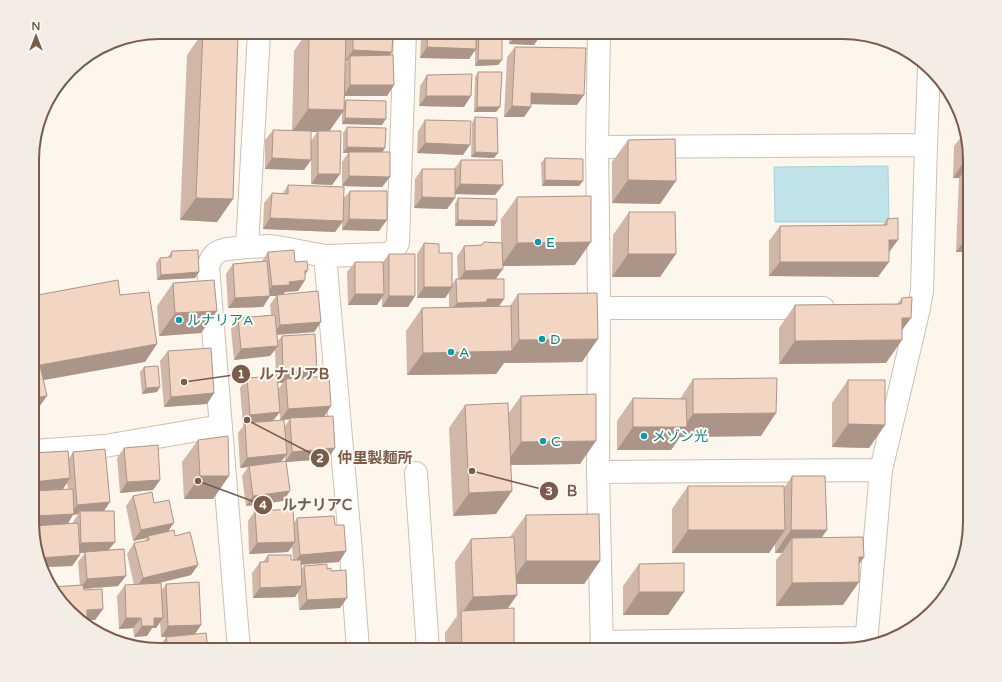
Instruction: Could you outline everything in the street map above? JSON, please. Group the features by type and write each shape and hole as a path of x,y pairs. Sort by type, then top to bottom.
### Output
{"street":[{"path":"247,247 259,39"},
{"path":"239,643 208,266 211,259 220,250 247,247 269,246 325,256 386,254 394,251 398,242 405,39"},
{"path":"599,39 597,147 599,308 598,472 602,643"},
{"path":"867,640 881,470 922,291 929,75"},
{"path":"597,147 926,144"},
{"path":"325,256 357,643"},
{"path":"599,308 841,308"},
{"path":"896,308 919,308"},
{"path":"39,451 105,446 221,426"},
{"path":"598,472 881,470"},
{"path":"416,473 428,643"},
{"path":"761,643 863,641"}],"water":[{"path":"888,166 889,222 775,222 774,167"}],"building":[{"path":"203,39 238,39 233,199 196,198"},
{"path":"309,39 346,39 344,110 308,109"},
{"path":"353,39 393,39 392,52 353,50"},
{"path":"428,39 476,39 476,49 427,47"},
{"path":"479,39 502,39 502,60 478,60"},
{"path":"515,47 586,48 584,95 531,93 531,107 512,106"},
{"path":"393,55 394,85 350,85 350,56"},
{"path":"478,72 502,72 500,107 477,107"},
{"path":"472,74 471,96 426,96 427,75"},
{"path":"346,100 386,101 386,119 345,118"},
{"path":"475,117 497,118 498,153 475,152"},
{"path":"425,120 471,121 470,145 425,143"},
{"path":"347,127 386,128 385,148 347,147"},
{"path":"273,130 311,131 311,160 272,158"},
{"path":"318,131 341,131 340,174 318,174"},
{"path":"675,139 676,181 628,180 628,140"},
{"path":"349,152 390,152 390,177 349,176"},
{"path":"545,158 583,159 583,181 545,180"},
{"path":"461,160 502,160 503,185 460,184"},
{"path":"422,169 455,169 455,198 422,197"},
{"path":"288,185 344,187 343,221 270,218 272,193 288,194"},
{"path":"350,191 387,191 387,220 349,219"},
{"path":"591,196 591,242 517,243 517,197"},
{"path":"458,198 497,199 497,221 458,220"},
{"path":"629,212 675,212 676,254 628,254"},
{"path":"898,218 898,240 889,240 889,262 780,262 780,226 887,225 887,219"},
{"path":"484,242 502,243 503,269 465,271 464,246 482,245"},
{"path":"424,243 439,244 439,253 452,253 452,287 424,287"},
{"path":"198,250 199,272 161,275 160,258 171,257 172,251"},
{"path":"294,250 295,262 307,261 308,270 305,271 305,280 289,282 290,285 272,286 268,252"},
{"path":"389,254 415,254 415,296 389,296"},
{"path":"267,261 270,296 235,298 233,264"},
{"path":"355,262 383,262 384,294 355,294"},
{"path":"456,279 504,279 504,299 487,299 487,302 457,303"},
{"path":"118,280 120,295 149,292 157,344 40,365 47,396 39,397 39,295"},
{"path":"214,280 217,311 175,313 173,283"},
{"path":"318,291 321,322 280,325 277,295"},
{"path":"597,293 598,339 519,340 518,294"},
{"path":"912,297 911,318 902,318 902,340 795,341 795,305 901,304 902,298"},
{"path":"511,306 512,351 423,353 422,308"},
{"path":"275,315 278,346 241,349 238,318"},
{"path":"315,334 317,371 283,372 282,336"},
{"path":"211,348 214,393 171,397 168,351"},
{"path":"158,366 160,387 146,388 144,367"},
{"path":"277,376 280,412 250,415 247,378"},
{"path":"329,376 331,406 288,409 286,379"},
{"path":"777,378 776,413 693,414 693,379"},
{"path":"848,380 885,380 885,425 848,424"},
{"path":"596,394 596,441 521,442 521,396"},
{"path":"633,398 686,399 687,427 633,427"},
{"path":"508,403 512,491 469,493 465,405"},
{"path":"333,416 335,448 292,452 290,418"},
{"path":"284,420 287,454 247,458 245,423"},
{"path":"228,436 229,476 200,476 198,440"},
{"path":"158,445 160,480 127,482 124,448"},
{"path":"105,449 110,502 77,505 73,452"},
{"path":"68,451 70,478 39,481 39,453"},
{"path":"286,461 290,491 253,496 249,466"},
{"path":"792,476 825,476 827,530 791,530"},
{"path":"688,486 784,486 785,530 688,530"},
{"path":"73,489 74,514 39,516 39,491"},
{"path":"152,492 154,503 169,500 174,523 141,530 133,496"},
{"path":"293,509 295,542 257,543 255,511"},
{"path":"80,511 114,511 115,542 81,543"},
{"path":"599,514 600,561 526,561 526,515"},
{"path":"334,516 335,525 344,525 346,551 300,555 297,518"},
{"path":"78,523 80,555 44,558 41,546 39,526"},
{"path":"174,530 175,536 190,532 198,565 143,578 134,543 149,540 148,536"},
{"path":"514,537 517,595 473,597 471,539"},
{"path":"863,537 864,557 859,557 859,582 792,583 792,538"},
{"path":"124,549 126,576 87,579 85,552"},
{"path":"268,555 291,555 291,560 301,560 302,586 260,588 260,562 268,562"},
{"path":"684,563 684,592 639,592 639,564"},
{"path":"327,564 327,569 331,568 331,571 346,570 347,598 307,600 304,566"},
{"path":"199,582 201,625 168,626 166,584"},
{"path":"161,583 163,618 154,618 154,626 142,626 141,618 126,618 125,585"},
{"path":"83,585 84,590 102,589 103,609 87,610 87,619 74,608 57,587"},
{"path":"514,608 514,643 462,643 461,611"},
{"path":"206,633 207,643 167,643 166,637"}],"place":[{"name":"E","path":"538,242"},
{"name":"ルナリアA","path":"179,320"},
{"name":"D","path":"542,339"},
{"name":"A","path":"451,352"},
{"name":"ルナリアB","path":"184,382"},
{"name":"仲里製麺所","path":"247,420"},
{"name":"メゾン光","path":"644,436"},
{"name":"C","path":"543,441"},
{"name":"B","path":"472,471"},
{"name":"ルナリアC","path":"198,481"}]}
